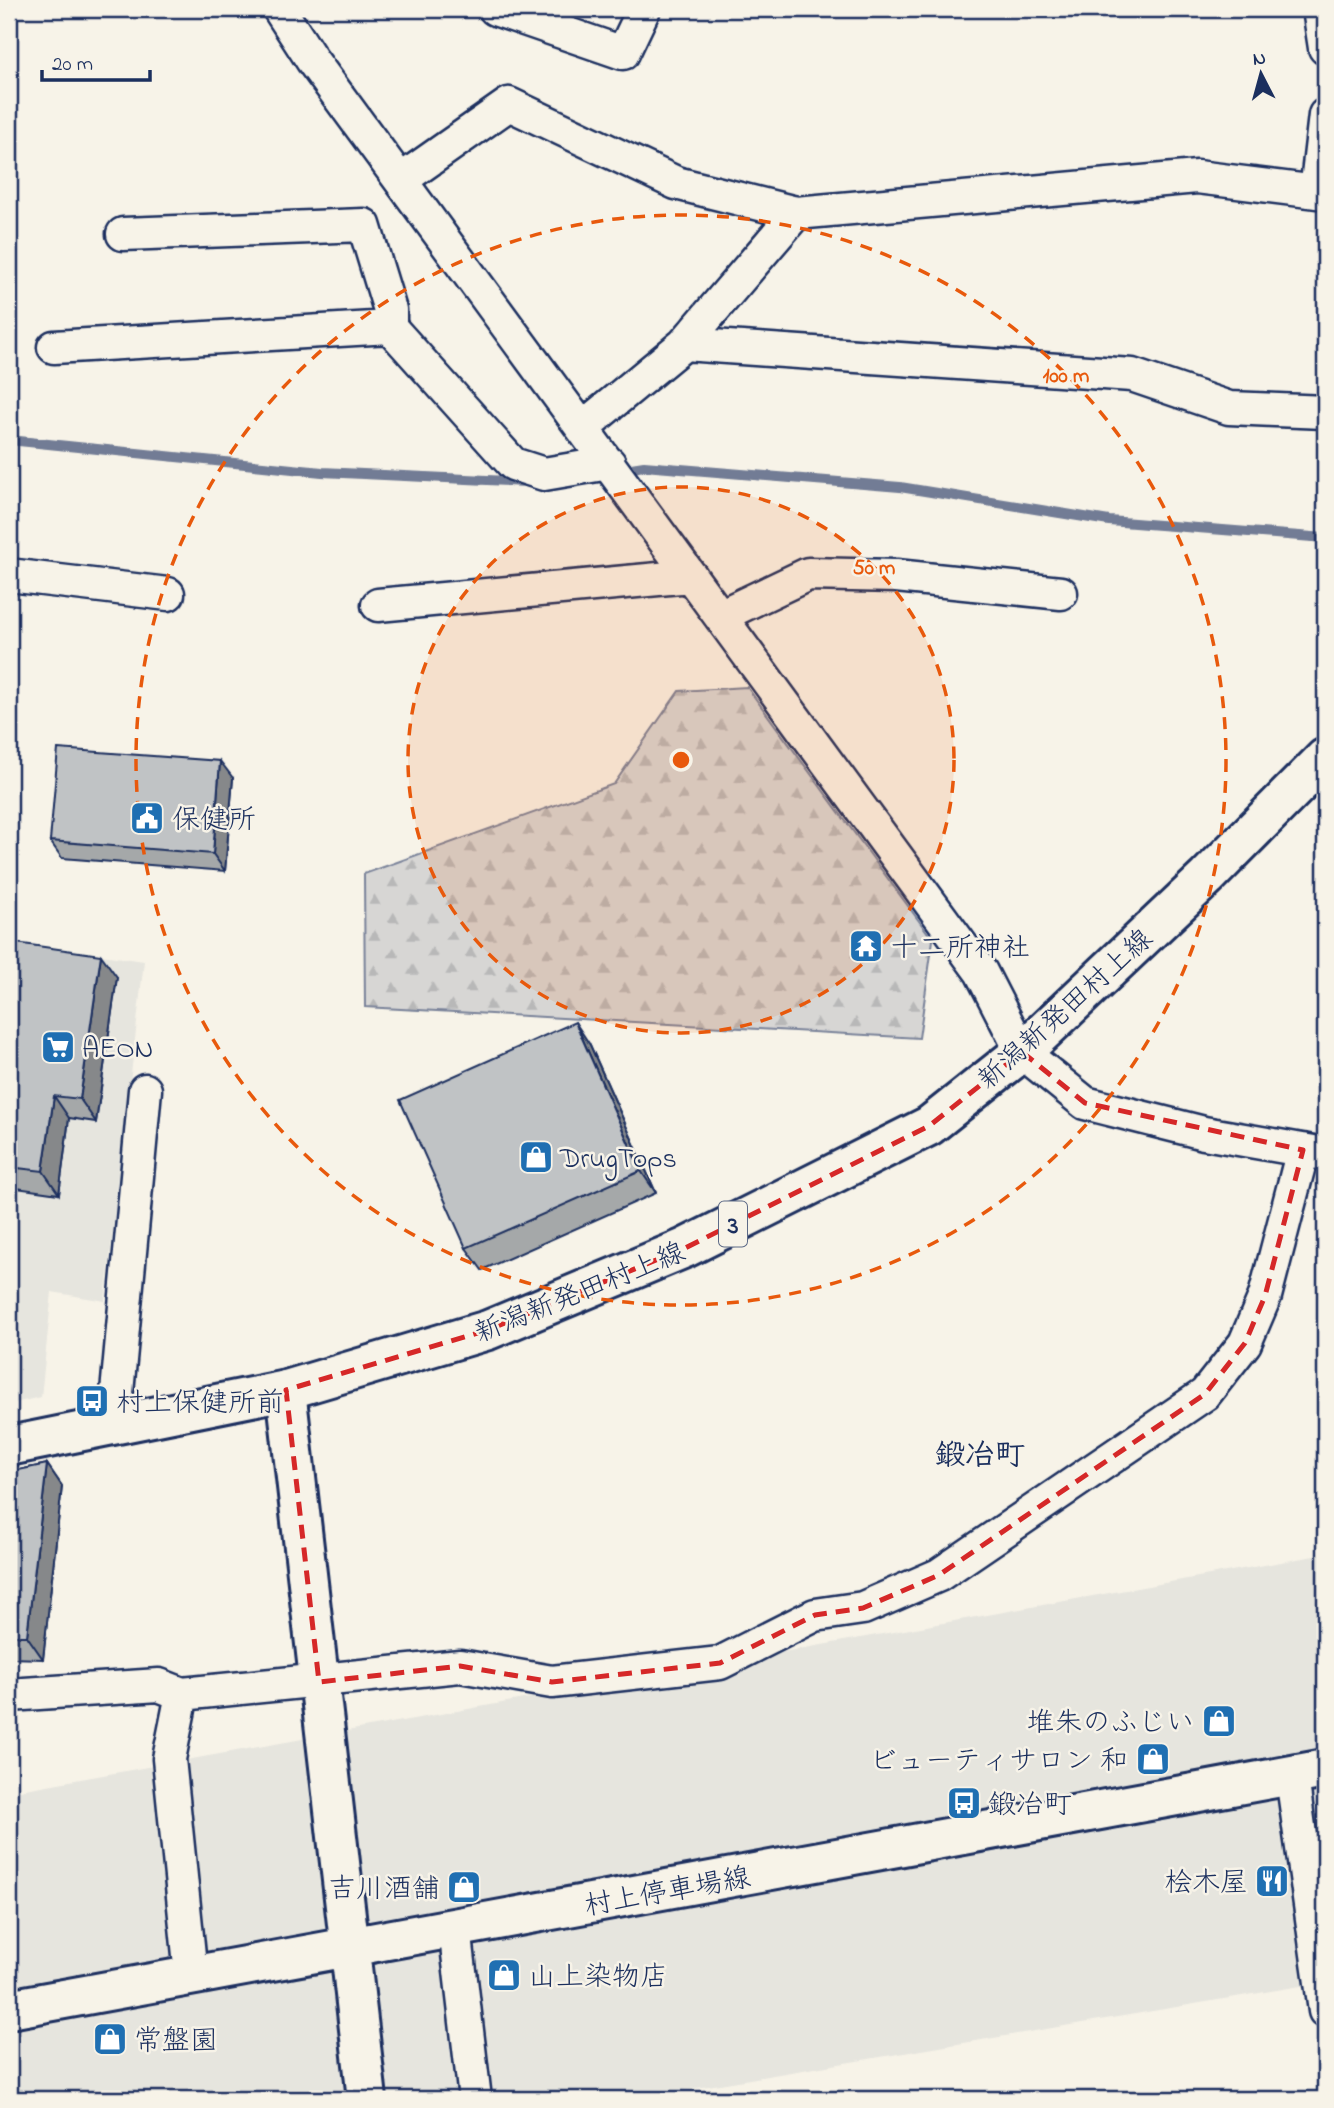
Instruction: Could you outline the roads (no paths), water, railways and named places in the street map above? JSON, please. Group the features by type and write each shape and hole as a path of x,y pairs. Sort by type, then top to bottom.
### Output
{"main road":[{"name":"新潟新発田村上線","path":"9,1446 286,1390 488,1331 685,1248 929,1126 1022,1052 1207,877 1325,758"},
{"path":"286,1390 367,2099"},
{"name":"村上停車場線","path":"9,2009 1308,1773"}],"street":[{"path":"9,1695 159,1685 182,1694 460,1666 552,1682 720,1663 815,1615 863,1608 939,1575 1205,1394 1245,1343 1265,1296 1314,1152 1204,1133 1085,1103 1022,1052 981,972 312,60 279,9"},
{"path":"495,9 623,53 644,9"},
{"path":"1320,9 1325,48"},
{"path":"401,180 509,104 676,183 796,213 1197,177 1320,193 1325,115"},
{"path":"582,428 684,344 796,213"},
{"path":"123,234 364,225 390,310 390,327 513,464 544,474 608,463"},
{"path":"54,347 390,327"},
{"path":"684,344 1132,375 1229,408 1325,412"},
{"path":"720,616 808,574 897,576 1061,593"},
{"path":"9,575 168,594"},
{"path":"377,605 691,576"},
{"path":"114,1425 145,1090"},
{"path":"182,1694 169,1759 191,1975"},
{"path":"1308,1773 1325,2011"},
{"path":"455,1928 475,2099"}],"waterway":[{"path":"9,440 322,472 527,482"},
{"path":"619,470 644,466 900,487 1109,521 1325,538"}],"place":[{"name":"保健所","path":"147,818"},
{"name":"十二所神社","path":"866,946"},
{"name":"AEON","path":"58,1047"},
{"name":"DrugTops","path":"536,1157"},
{"name":"村上保健所前","path":"92,1401"},
{"name":"堆朱のふじい","path":"1219,1721"},
{"name":"ビューティサロン 和","path":"1153,1759"},
{"name":"鍛冶町","path":"964,1803"},
{"name":"桧木屋","path":"1272,1881"},
{"name":"吉川酒舗","path":"464,1887"},
{"name":"山上染物店","path":"504,1975"},
{"name":"常盤園","path":"110,2039"}],"district":[{"name":"鍛冶町","path":"980,1454"}]}
